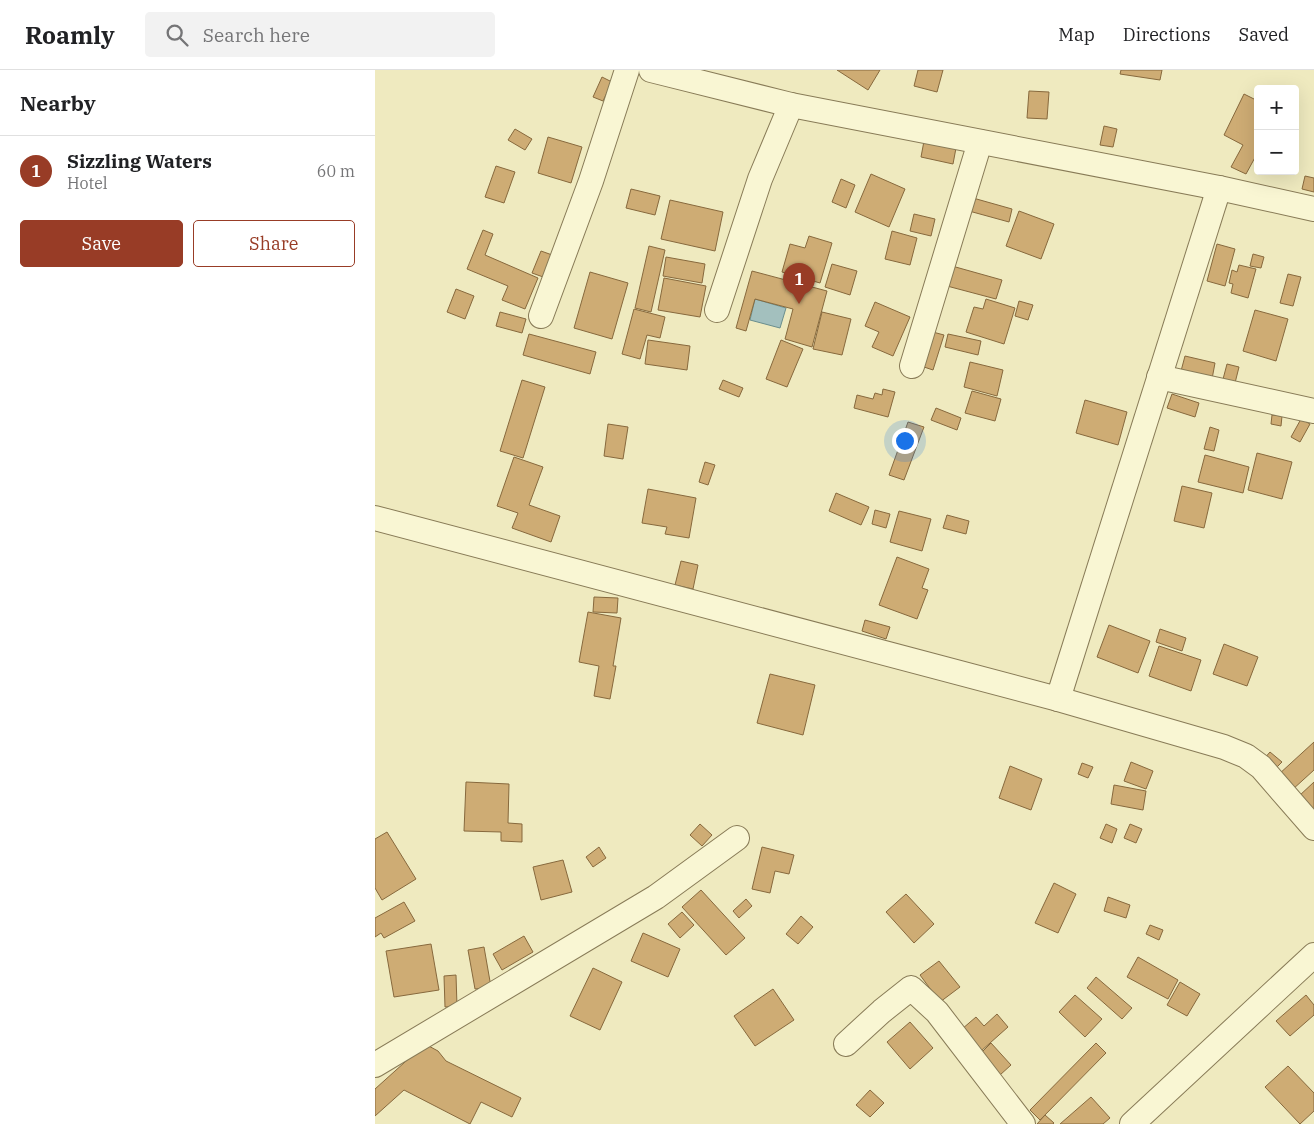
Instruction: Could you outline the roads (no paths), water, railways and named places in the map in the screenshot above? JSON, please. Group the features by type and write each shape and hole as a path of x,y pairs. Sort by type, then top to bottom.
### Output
{"street":[{"path":"541,316 591,181 627,70"},
{"path":"651,70 791,105 1219,188 1314,209"},
{"path":"717,310 760,179 791,105"},
{"path":"912,366 980,142"},
{"path":"1058,699 1219,188"},
{"path":"1159,377 1314,410"},
{"path":"375,518 1058,699 1224,747 1246,756 1261,767 1314,828"},
{"path":"375,1065 656,898 737,838"},
{"path":"1132,1124 1314,955"},
{"path":"846,1044 911,988 937,1012 1023,1124"}],"water":[{"path":"755,299 786,308 780,328 750,320"}],"place":[{"name":"Sizzling Waters","path":"799,304"}]}
